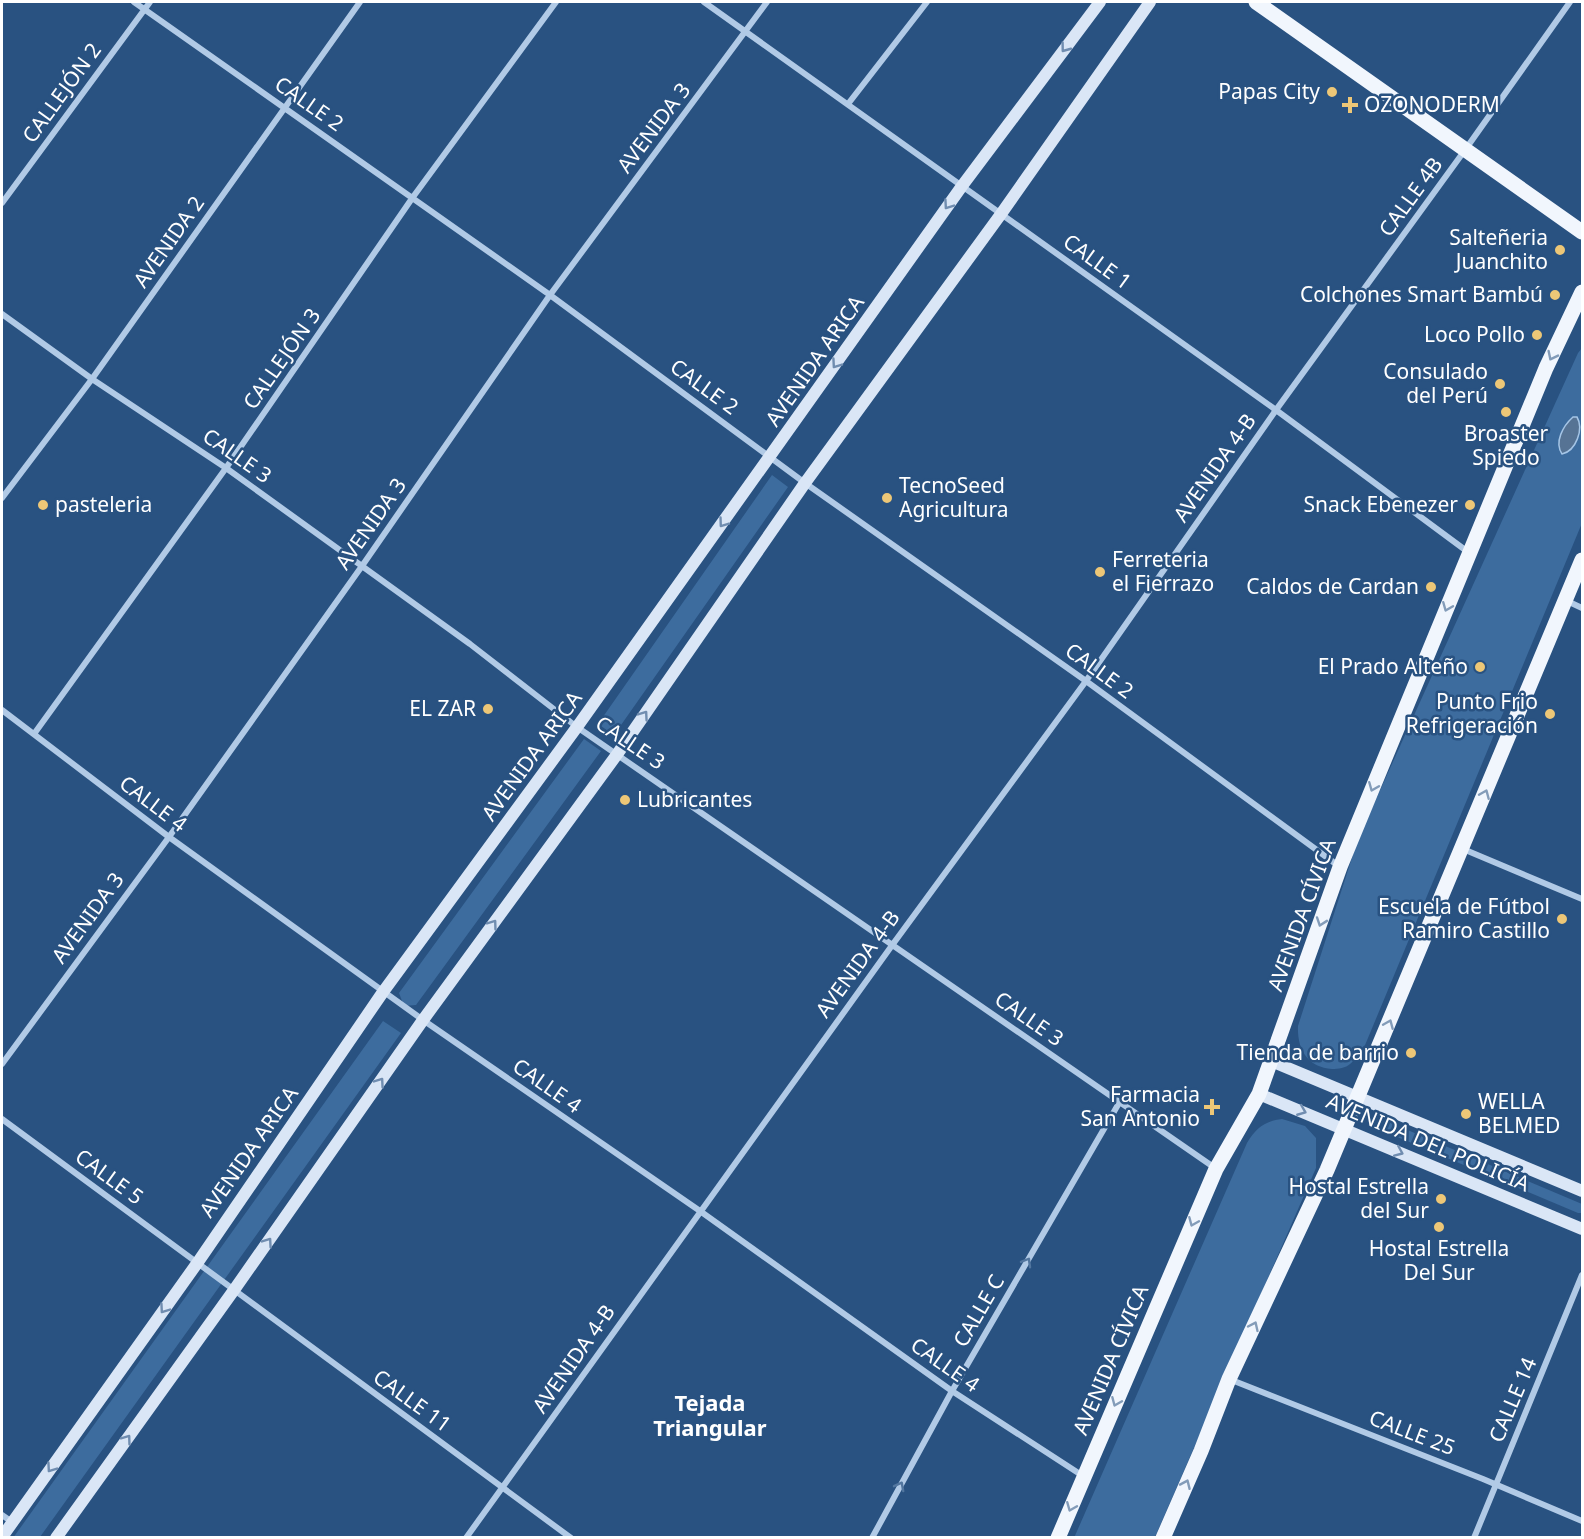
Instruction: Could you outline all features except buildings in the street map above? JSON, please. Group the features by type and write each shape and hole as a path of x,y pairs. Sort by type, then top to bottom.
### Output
{"main road":[{"path":"1256,2 1582,232"},
{"path":"1580,298 1582,319"},
{"name":"AVENIDA CÍVICA","path":"1059,1538 1083,1476 1216,1169 1259,1094 1340,867 1546,368 1580,298"},
{"path":"1163,1538 1229,1379 1328,1170 1582,560"}],"street":[{"name":"CALLE 2","path":"134,2 550,295 805,483 1086,681 1340,867"},
{"name":"CALLEJÓN 2","path":"2,203 150,2"},
{"name":"AVENIDA 2","path":"2,498 92,379 360,2"},
{"name":"CALLEJÓN 3","path":"34,734 226,468 413,197 556,2"},
{"name":"CALLE 1","path":"704,2 1276,410 1469,553"},
{"name":"AVENIDA 3","path":"2,1064 169,837 362,566 550,295 767,2"},
{"path":"848,104 927,2"},
{"name":"AVENIDA ARICA","path":"2,1537 7,1519 198,1262 383,992 578,727 962,186 1100,2"},
{"path":"56,1538 234,1290 423,1020 618,753 805,483 1001,214 1150,2"},
{"name":"CALLE 4B","path":"1276,410 1570,2"},
{"name":"CALLE 3","path":"2,314 92,379 226,468 470,644 578,727 1216,1169"},
{"name":"AVENIDA 4-B","path":"466,1538 699,1211 1086,681 1276,410"},
{"path":"1566,601 1582,608"},
{"name":"CALLE 4","path":"2,710 169,837 383,992 699,1211 952,1391 1083,1476"},
{"path":"1463,849 1582,899"},
{"name":"AVENIDA DEL POLICÍA","path":"1271,1061 1582,1191"},
{"name":"AVENIDA DEL POLICÍA","path":"1259,1094 1582,1229"},
{"name":"CALLE C","path":"872,1538 952,1391 1119,1103"},
{"name":"CALLE 5","path":"2,1119 234,1290"},
{"name":"CALLE 14","path":"1474,1538 1582,1275"},
{"name":"CALLE 11","path":"234,1290 570,1538"},
{"name":"CALLE 25","path":"1229,1379 1582,1521"}],"shaded area":[{"name":"El Prado Alteño","path":"1582,348 1582,523 1363,1050 1354,1061 1342,1068 1324,1068 1310,1061 1302,1050 1298,1026 1358,839"},
{"path":"1573,417 1577,417 1579,422 1579,433 1571,449 1562,454 1559,439"},
{"path":"772,475 788,487 614,735 598,724"},
{"path":"584,739 601,751 416,1005 404,1006 399,993"},
{"path":"383,1021 401,1033 40,1537 13,1538"},
{"path":"1282,1119 1305,1126 1316,1138 1316,1168 1155,1537 1074,1538 1247,1143 1262,1126"},
{"path":"1384,1120 1582,1204 1582,1213 1383,1131 1379,1128"}],"place":[{"name":"Papas City","path":"1332,92"},
{"name":"OZONODERM","path":"1350,105"},
{"name":"Salteñeria Juanchito","path":"1560,250"},
{"name":"Colchones Smart Bambú","path":"1555,295"},
{"name":"Loco Pollo","path":"1537,335"},
{"name":"Consulado del Perú","path":"1500,384"},
{"name":"Broaster Spiedo","path":"1506,412"},
{"name":"TecnoSeed Agricultura","path":"887,498"},
{"name":"pasteleria","path":"43,505"},
{"name":"Snack Ebenezer","path":"1470,505"},
{"name":"Ferreteria el Fierrazo","path":"1100,572"},
{"name":"Caldos de Cardan","path":"1431,587"},
{"name":"El Prado Alteño","path":"1480,667"},
{"name":"EL ZAR","path":"488,709"},
{"name":"Punto Frio Refrigeración","path":"1550,714"},
{"name":"Lubricantes","path":"625,800"},
{"name":"Escuela de Fútbol Ramiro Castillo","path":"1562,919"},
{"name":"Tienda de barrio","path":"1411,1053"},
{"name":"Farmacia San Antonio","path":"1212,1107"},
{"name":"WELLA BELMED","path":"1466,1114"},
{"name":"Hostal Estrella del Sur","path":"1441,1199"},
{"name":"Hostal Estrella Del Sur","path":"1439,1227"}],"district":[{"name":"Tejada Triangular","path":"710,1416"}]}
